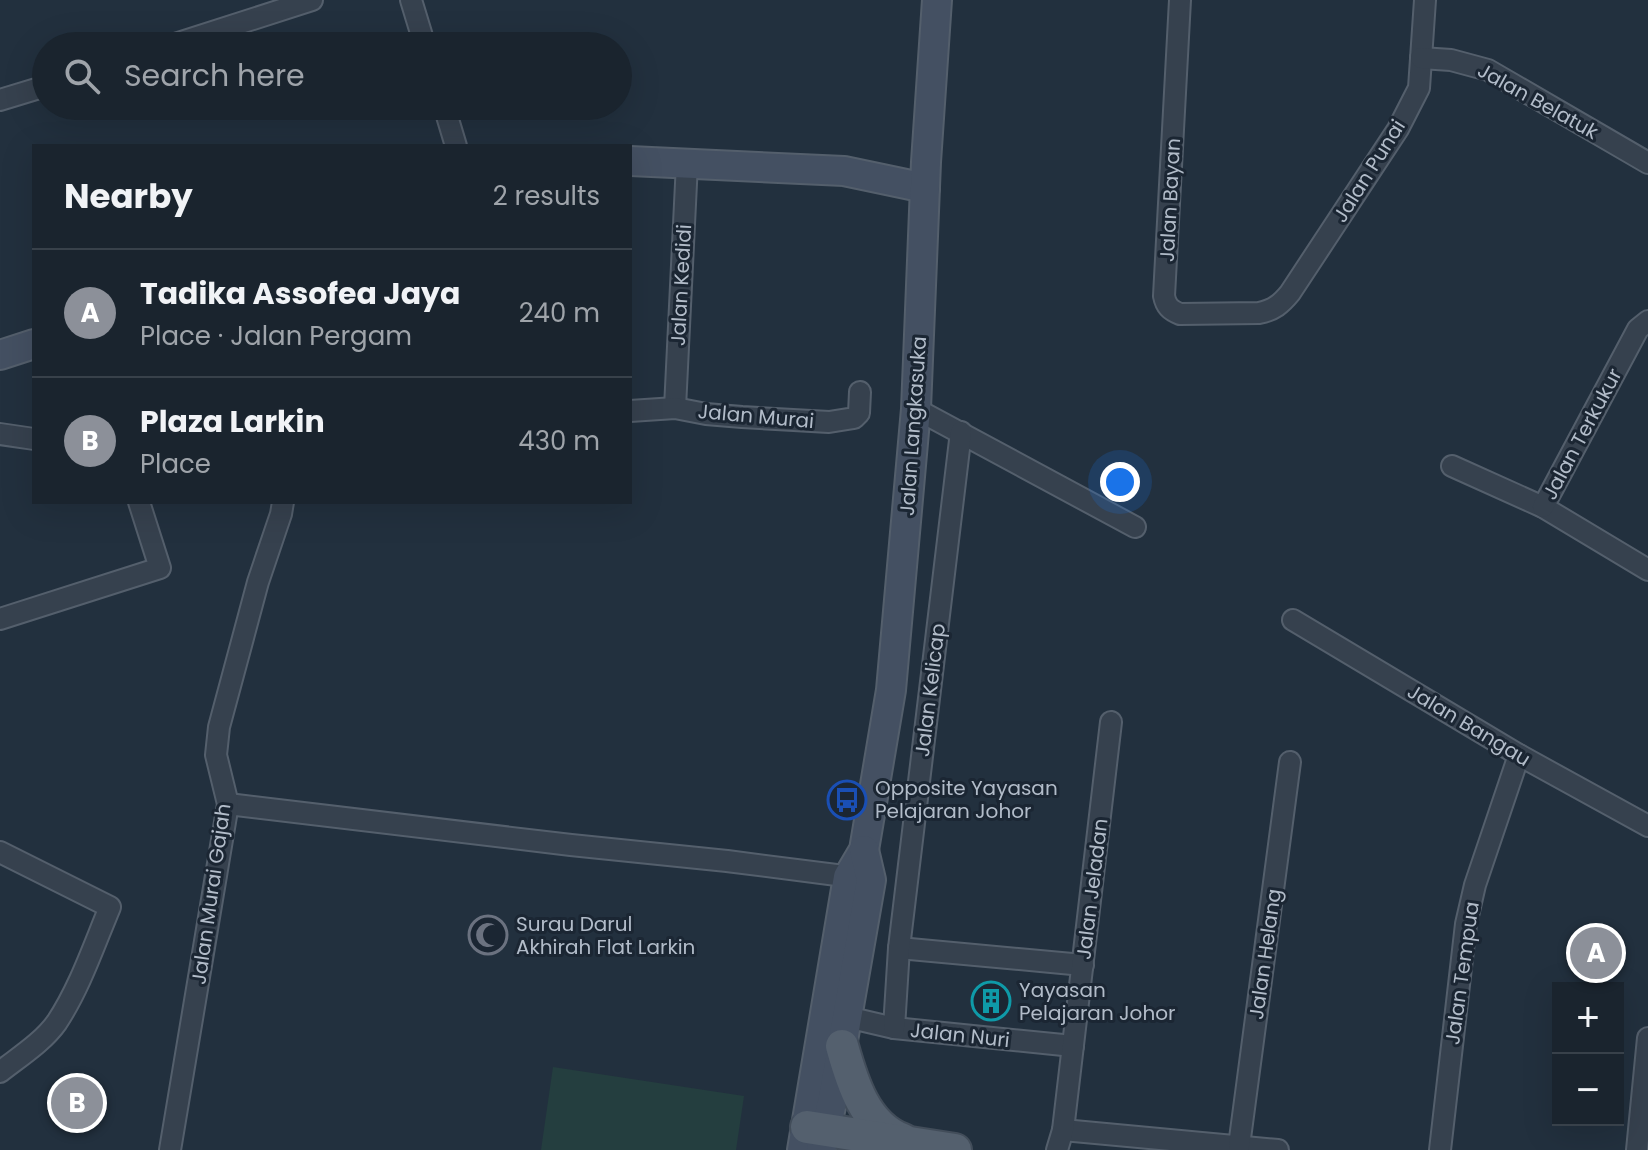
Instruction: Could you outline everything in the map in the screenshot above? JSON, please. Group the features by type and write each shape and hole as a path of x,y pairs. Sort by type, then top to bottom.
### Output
{"main road":[{"name":"Jalan Langkasuka","path":"817,1142 891,690 916,409 937,0"},
{"path":"632,161 926,175"},
{"path":"0,355 32,345"},
{"name":"Jalan Langkasuka","path":"817,1142 845,1031 860,879"},
{"path":"845,1031 852,1082 863,1103 875,1120 892,1135 917,1145"},
{"path":"817,1142 917,1145 955,1150"}],"street":[{"path":"213,32 312,0"},
{"path":"411,0 421,32"},
{"name":"Jalan Bayan","path":"1180,0 1165,304 1180,314 1259,313"},
{"name":"Jalan Punai","path":"1259,313 1280,306 1290,293 1398,129 1419,88 1425,0"},
{"name":"Jalan Belatuk","path":"1421,58 1451,60 1488,70 1648,163"},
{"path":"0,100 32,90"},
{"path":"448,120 455,144"},
{"name":"Jalan Kedidi","path":"675,408 687,163"},
{"name":"Jalan Terkukur","path":"1543,507 1638,329 1648,321"},
{"name":"Jalan Murai","path":"632,411 675,408 706,414 829,422 854,418 859,413 860,392"},
{"path":"916,409 1135,527"},
{"name":"Jalan Kelicap","path":"894,1028 899,948 961,432"},
{"path":"0,434 32,439"},
{"path":"1452,466 1543,507 1648,570"},
{"path":"0,619 160,568 140,504"},
{"name":"Jalan Murai Gajah","path":"170,1150 228,804 216,755 219,727 283,504"},
{"name":"Jalan Bangau","path":"1293,620 1519,755 1648,826"},
{"name":"Jalan Jeladan","path":"1060,1140 1111,722"},
{"name":"Jalan Tempua","path":"1440,1150 1466,924 1475,885 1519,755"},
{"name":"Jalan Helang","path":"1239,1146 1290,762"},
{"path":"228,804 860,879"},
{"path":"0,852 110,907 72,995 56,1022 38,1042 0,1072"},
{"path":"899,948 1083,965"},
{"name":"Jalan Nuri","path":"845,1031 894,1028 1073,1046"},
{"path":"1637,1150 1648,1038"},
{"path":"1060,1140 1278,1150"}],"green space":[{"path":"553,1067 744,1096 736,1150 541,1150"}],"place":[{"name":"Opposite Yayasan Pelajaran Johor","path":"847,800"},
{"name":"Surau Darul Akhirah Flat Larkin","path":"488,935"},
{"name":"Tadika Assofea Jaya","path":"1596,953"},
{"name":"Yayasan Pelajaran Johor","path":"991,1001"},
{"name":"Plaza Larkin","path":"77,1103"}]}
